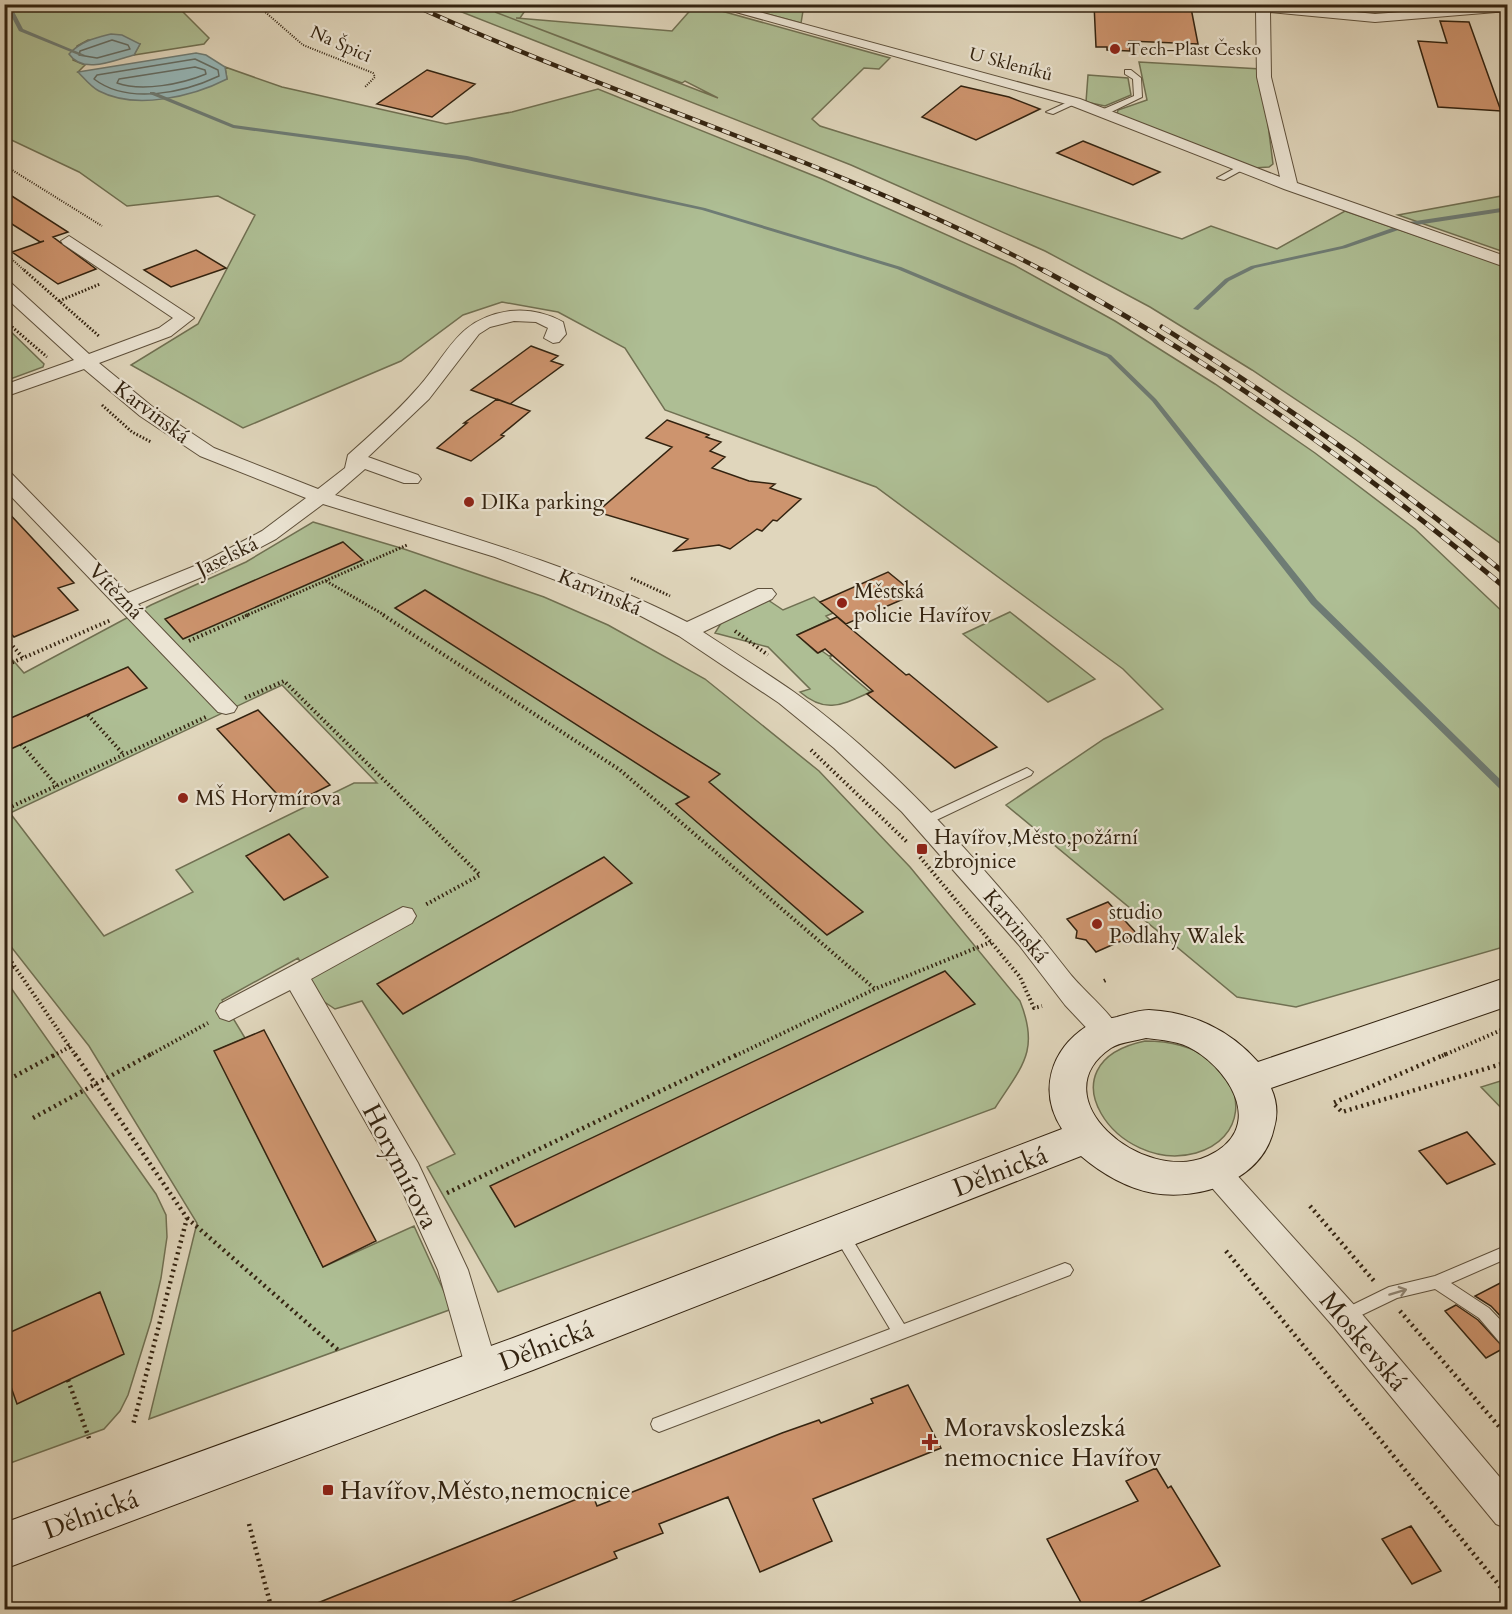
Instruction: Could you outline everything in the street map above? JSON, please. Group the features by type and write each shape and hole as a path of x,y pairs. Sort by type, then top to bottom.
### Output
{"street":[{"name":"U Skleníků","path":"713,4 1075,102 1290,186 1508,263"},
{"path":"1229,4 1375,18 1508,7"},
{"path":"1263,8 1264,76 1290,186"},
{"path":"4,392 88,363 165,332 185,318 69,241"},
{"name":"Karvinská","path":"4,286 88,363 147,412 207,452 321,497 513,557 623,598 687,631 796,706 842,743 924,821 1028,938 1074,998 1107,1032"},
{"path":"411,479 355,459 430,386 472,327 497,317 524,315 547,319 557,326 557,334 553,338"},
{"name":"Jaselská","path":"130,606 269,536 355,470 355,459"},
{"name":"Vítězná","path":"4,477 226,707"},
{"path":"687,631 765,594"},
{"path":"230,1011 403,916"},
{"name":"Horymírova","path":"294,975 404,1163 453,1270 482,1369"},
{"path":"1250,1080 1508,991"},
{"path":"1146,1024 1187,1031 1224,1051 1239,1064 1250,1080 1257,1099 1259,1119 1254,1137 1243,1153 1216,1172 1184,1179 1140,1173 1110,1158 1085,1137 1068,1107 1066,1092 1067,1077 1072,1063 1081,1050 1107,1032 1126,1026 1146,1024"},
{"name":"Dělnická","path":"4,1546 482,1369 1085,1137"},
{"name":"Moskevská","path":"1216,1172 1344,1316 1507,1512"}],"lane":[{"path":"1102,113 1138,97 1137,78 1128,72"},
{"path":"1050,112 1075,102"},
{"path":"1221,178 1242,168"},
{"path":"924,821 1027,772"},
{"path":"840,1233 901,1333"},
{"path":"1344,1316 1387,1296 1437,1282 1508,1251"},
{"path":"659,1424 1065,1270"},
{"path":"1437,1282 1484,1313 1508,1340"}],"path":[{"name":"Na Špici","path":"256,4 303,45 373,74 375,77 365,87"},
{"path":"4,165 102,226"},
{"path":"4,252 116,351"},
{"path":"59,300 122,276"},
{"path":"4,320 132,432 161,448"},
{"path":"4,330 13,327"},
{"path":"171,649 414,542 403,538"},
{"path":"326,581 392,620 620,770 875,989"},
{"path":"4,666 130,606"},
{"path":"4,636 23,658"},
{"path":"4,810 284,681 480,875 403,916"},
{"path":"88,715 124,755"},
{"path":"21,744 57,786"},
{"path":"810,748 909,844"},
{"path":"916,853 1020,977 1034,1008 1042,1006"},
{"path":"423,1204 875,989 991,942"},
{"path":"4,951 187,1218 338,1350"},
{"path":"4,971 15,966"},
{"path":"33,1118 230,1011"},
{"path":"1508,1027 1333,1103 1342,1112 1508,1062"},
{"path":"4,1082 71,1046"},
{"path":"4,1100 12,1107"},
{"path":"1310,1206 1508,1437"},
{"path":"133,1425 187,1218"},
{"path":"1226,1251 1508,1596"},
{"path":"68,1380 90,1441"},
{"path":"249,1524 272,1610"}],"green space":[{"path":"804,4 801,23 734,5"},
{"path":"4,5 176,5 209,38 204,44 134,55 140,44 88,40 77,46 73,60 85,65 78,72 227,79 225,67 282,87 446,124 512,112 598,89 822,179 1014,265 1115,321 1215,384 1315,453 1415,529 1507,616 1507,946 1296,1007 1237,997 1006,805 1104,739 1163,709 1123,669 876,487 665,410 625,348 558,312 502,302 463,315 401,361 243,428 131,365 198,324 255,215 218,196 127,206 79,172 5,137"},
{"path":"444,5 529,5 520,18 516,18 672,31 695,5 700,5 890,58 879,69 864,68 812,119 820,126 1182,239 1211,226 1277,249 1345,211 1507,267 1507,548 1355,439 1252,370 1150,307 1045,251 851,165","holes":["495,12 682,83 685,81 718,98"]},
{"path":"1139,62 1261,69 1273,164 1269,167 1253,168 1117,114 1118,110 1147,100"},
{"path":"1088,75 1128,78 1131,95 1105,106 1086,102"},
{"path":"1507,195 1507,253 1398,215"},
{"path":"5,326 44,364 43,367 5,381"},
{"path":"313,522 404,549 544,597 608,625 705,679 819,771 910,867 1020,1001 1026,1018 1028,1046 1020,1069 995,1108 498,1292 427,1167 455,1154 362,1001 335,1009 323,1001 298,958 222,1000 245,1038 215,1051 323,1267 414,1226 452,1309 149,1419 197,1223 89,1046 5,939 4,650 24,673 151,605 246,562","holes":["282,685 377,783 354,783 176,870 193,892 104,936 10,813"]},
{"path":"814,597 833,613 826,616 830,620 797,635 817,653 822,651 829,656 832,655 830,658 869,691 873,691 835,705 819,703 800,692 810,689 768,647 715,633 723,620 768,600 783,610"},
{"path":"1010,612 1095,679 1048,702 963,634"},
{"path":"4,978 156,1194 166,1215 167,1237 151,1321 128,1395 120,1411 104,1429 5,1465"},
{"path":"1145,1041 1170,1043 1194,1050 1209,1059 1222,1071 1235,1097 1236,1111 1232,1124 1224,1136 1212,1146 1196,1153 1167,1155 1140,1148 1117,1133 1101,1114 1094,1092 1097,1071 1114,1053"},
{"path":"1508,1079 1507,1114 1481,1087"}],"water":[{"path":"111,34 122,35 140,44 134,55 91,65 82,64 69,54 83,43"},
{"path":"196,53 206,55 225,67 227,79 181,96 129,100 99,91 78,72"}],"building":[{"path":"1094,4 1160,4 1191,8 1198,44 1129,41 1130,51 1096,47"},
{"path":"1440,21 1469,22 1501,111 1438,107 1418,41 1447,43"},
{"path":"427,70 475,84 432,117 377,104"},
{"path":"961,86 1009,97 1040,109 976,140 922,117"},
{"path":"1083,141 1160,172 1133,185 1057,153"},
{"path":"4,191 68,232 53,237 96,269 58,284 12,252 44,241 40,242 4,219"},
{"path":"196,250 226,268 171,287 144,270"},
{"path":"531,346 558,356 551,361 563,365 510,404 471,390"},
{"path":"497,399 530,411 501,435 504,436 471,461 437,448 467,423 464,423"},
{"path":"667,420 709,435 706,437 721,442 710,451 725,457 712,468 749,481 775,484 770,488 801,499 777,521 773,520 762,531 757,529 730,549 719,545 674,551 688,539 597,512 672,447 646,438"},
{"path":"4,508 74,583 58,588 78,610 14,637 4,626"},
{"path":"343,542 363,560 183,639 165,619"},
{"path":"888,572 915,594 846,624 820,602"},
{"path":"425,590 720,774 709,782 863,912 827,935 676,804 689,797 395,608"},
{"path":"837,617 997,747 955,768 867,694 873,691 825,649 818,653 797,635"},
{"path":"128,667 147,688 4,752 4,721"},
{"path":"258,710 330,785 288,806 217,729"},
{"path":"289,834 328,877 284,900 246,856"},
{"path":"604,857 632,883 403,1014 377,984"},
{"path":"1108,902 1137,934 1096,952 1086,940 1076,938 1077,931 1067,919"},
{"path":"945,971 975,1004 515,1227 490,1186"},
{"path":"264,1030 376,1241 323,1267 214,1051"},
{"path":"1467,1132 1495,1164 1447,1184 1419,1151"},
{"path":"1508,1279 1508,1324 1491,1306 1475,1296"},
{"path":"100,1292 124,1354 17,1404 4,1367 4,1335"},
{"path":"1456,1305 1478,1320 1504,1348 1486,1358 1445,1311"},
{"path":"908,1385 941,1448 813,1499 832,1541 760,1572 728,1497 659,1524 663,1533 614,1552 617,1558 491,1610 300,1610 592,1493 597,1506 782,1433 819,1420 821,1423 873,1403 871,1399"},
{"path":"1156,1468 1168,1488 1171,1486 1220,1566 1122,1610 1085,1610 1047,1539 1138,1501 1126,1481"},
{"path":"1411,1526 1441,1571 1412,1584 1382,1539"}],"waterway":[{"path":"7,4 21,30 83,55"},
{"path":"152,93 233,126 467,158 703,209 899,268 1109,356 1154,400 1314,602 1508,792"},
{"path":"1196,309 1227,280 1253,267 1344,247 1409,224 1508,209"}],"railway":[{"path":"411,4 490,39 890,198 969,233 1046,272"},
{"path":"1043,270 1105,304 1226,378 1398,501 1508,590"},
{"path":"1162,327 1296,415 1425,509 1508,576"}],"place":[{"name":"Tech-Plast Česko","path":"1115,49"},
{"name":"DIKa parking","path":"469,502"},
{"name":"Městská policie Havířov","path":"842,603"},
{"name":"MŠ Horymírova","path":"183,798"},
{"name":"Havířov,Město,požární zbrojnice","path":"922,849"},
{"name":"studio Podlahy Walek","path":"1097,924"},
{"name":"Moravskoslezská nemocnice Havířov","path":"930,1442"},
{"name":"Havířov,Město,nemocnice","path":"328,1490"}]}
